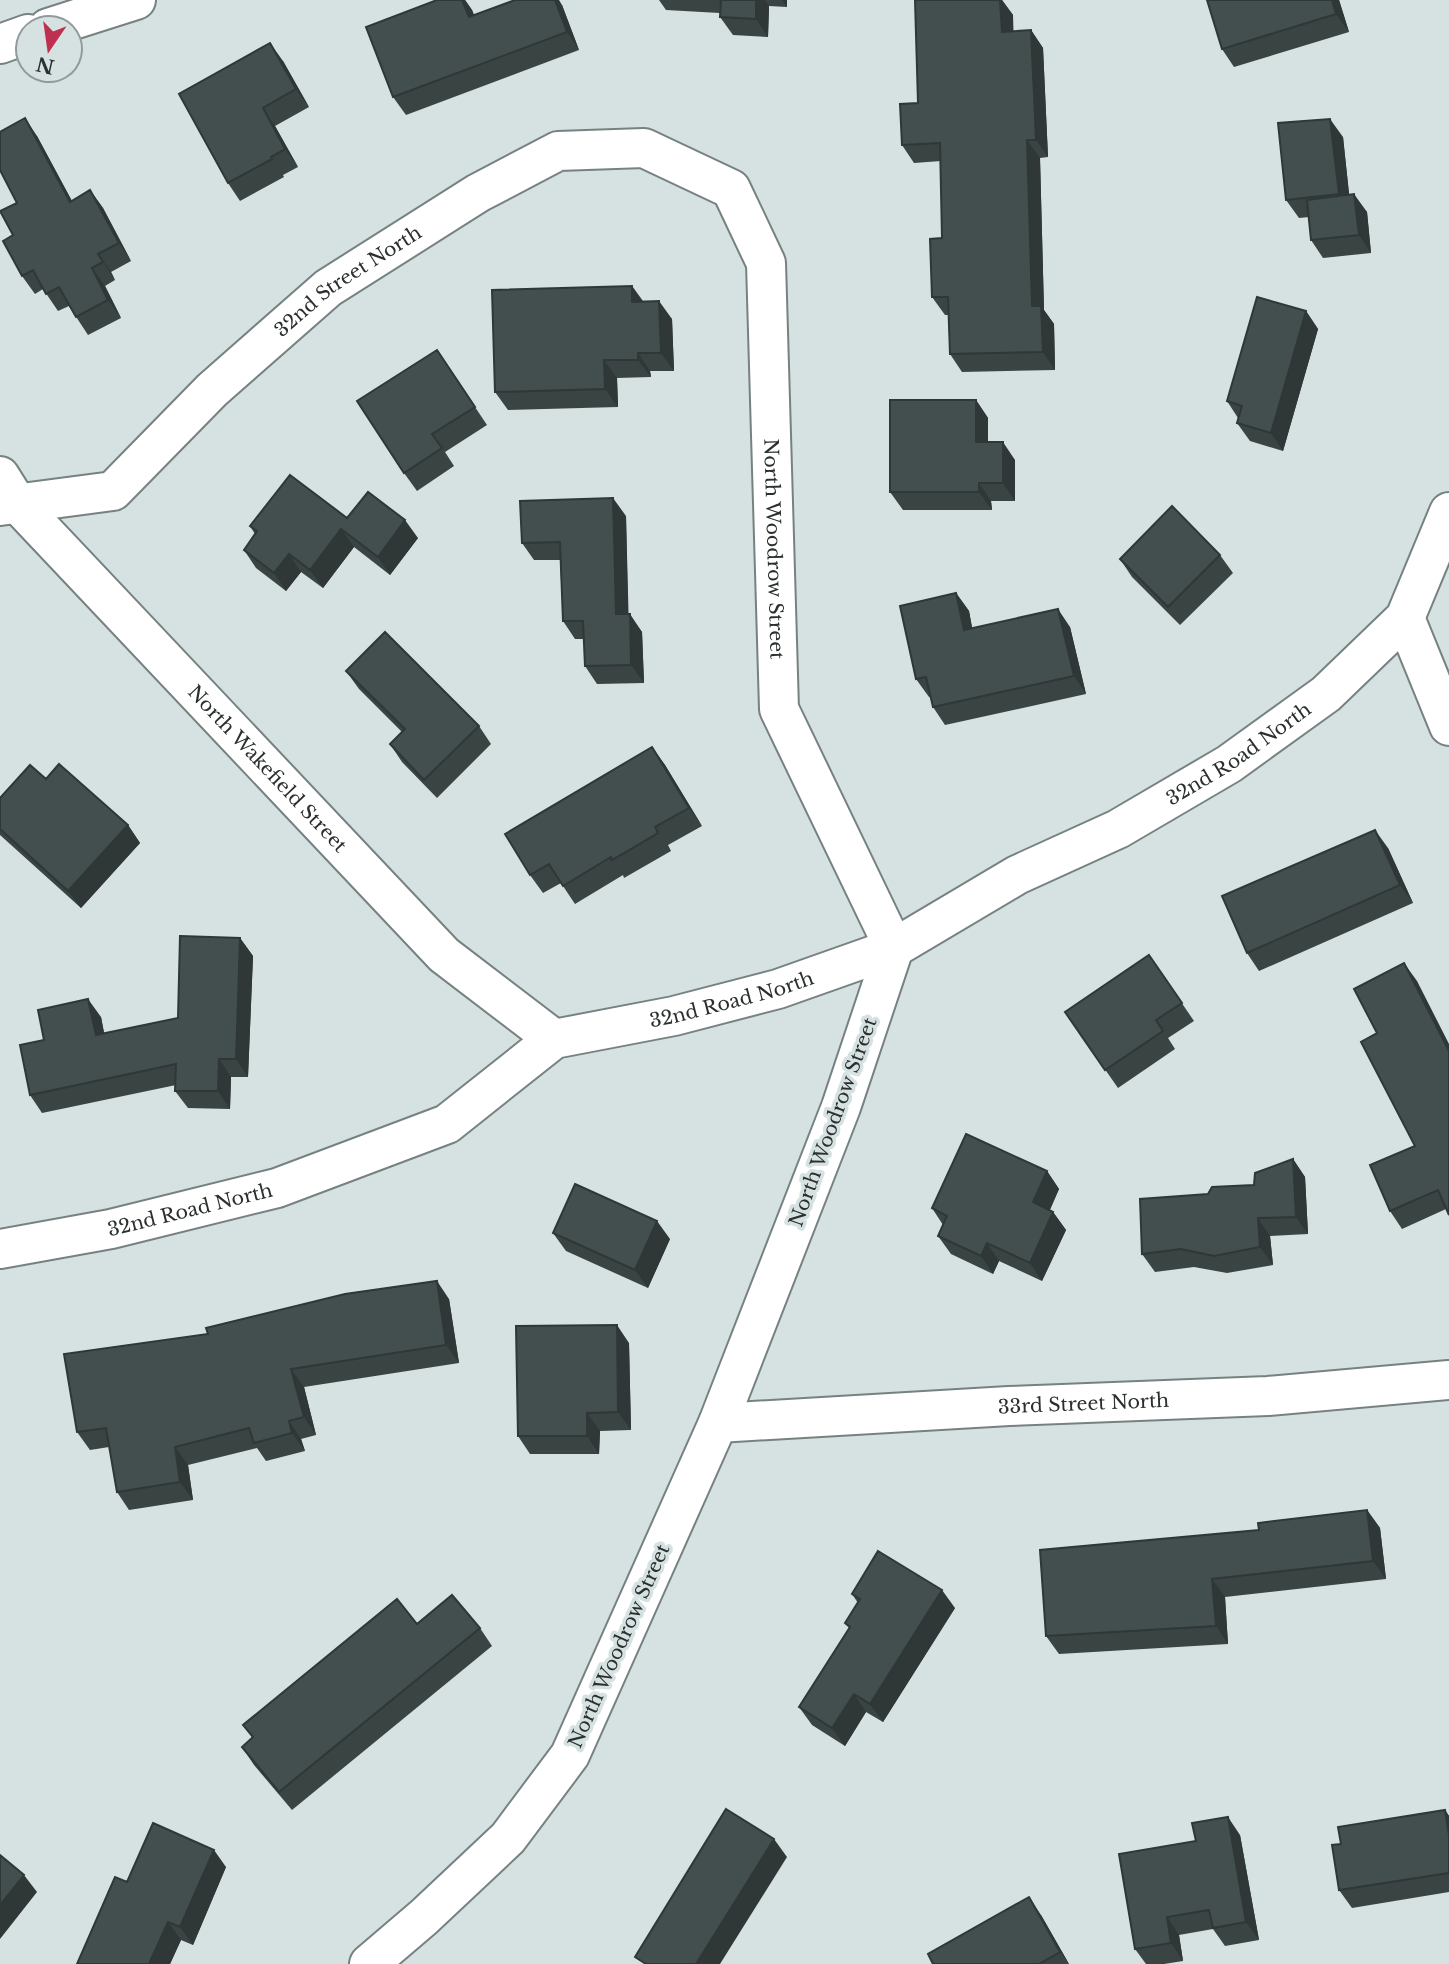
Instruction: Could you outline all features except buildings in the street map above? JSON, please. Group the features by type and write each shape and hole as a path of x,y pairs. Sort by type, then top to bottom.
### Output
{"street":[{"path":"84,17 136,0"},
{"name":"32nd Street North","path":"6,495 113,491 212,390 328,288 478,193 558,151 644,148 731,189"},
{"name":"North Woodrow Street","path":"369,1964 424,1917 508,1838 570,1755 718,1423 842,1107 894,948 779,709 766,262 731,189"},
{"name":"North Wakefield Street","path":"6,495 444,955 554,1040"},
{"path":"1449,512 1405,618 1449,726"},
{"name":"32nd Road North","path":"0,1249 111,1229 277,1188 447,1124 554,1040 674,1016 778,989 894,948 1017,874 1118,830 1229,764 1326,694 1405,618"},
{"name":"33rd Street North","path":"718,1423 1009,1406 1268,1396 1449,1380"}]}
